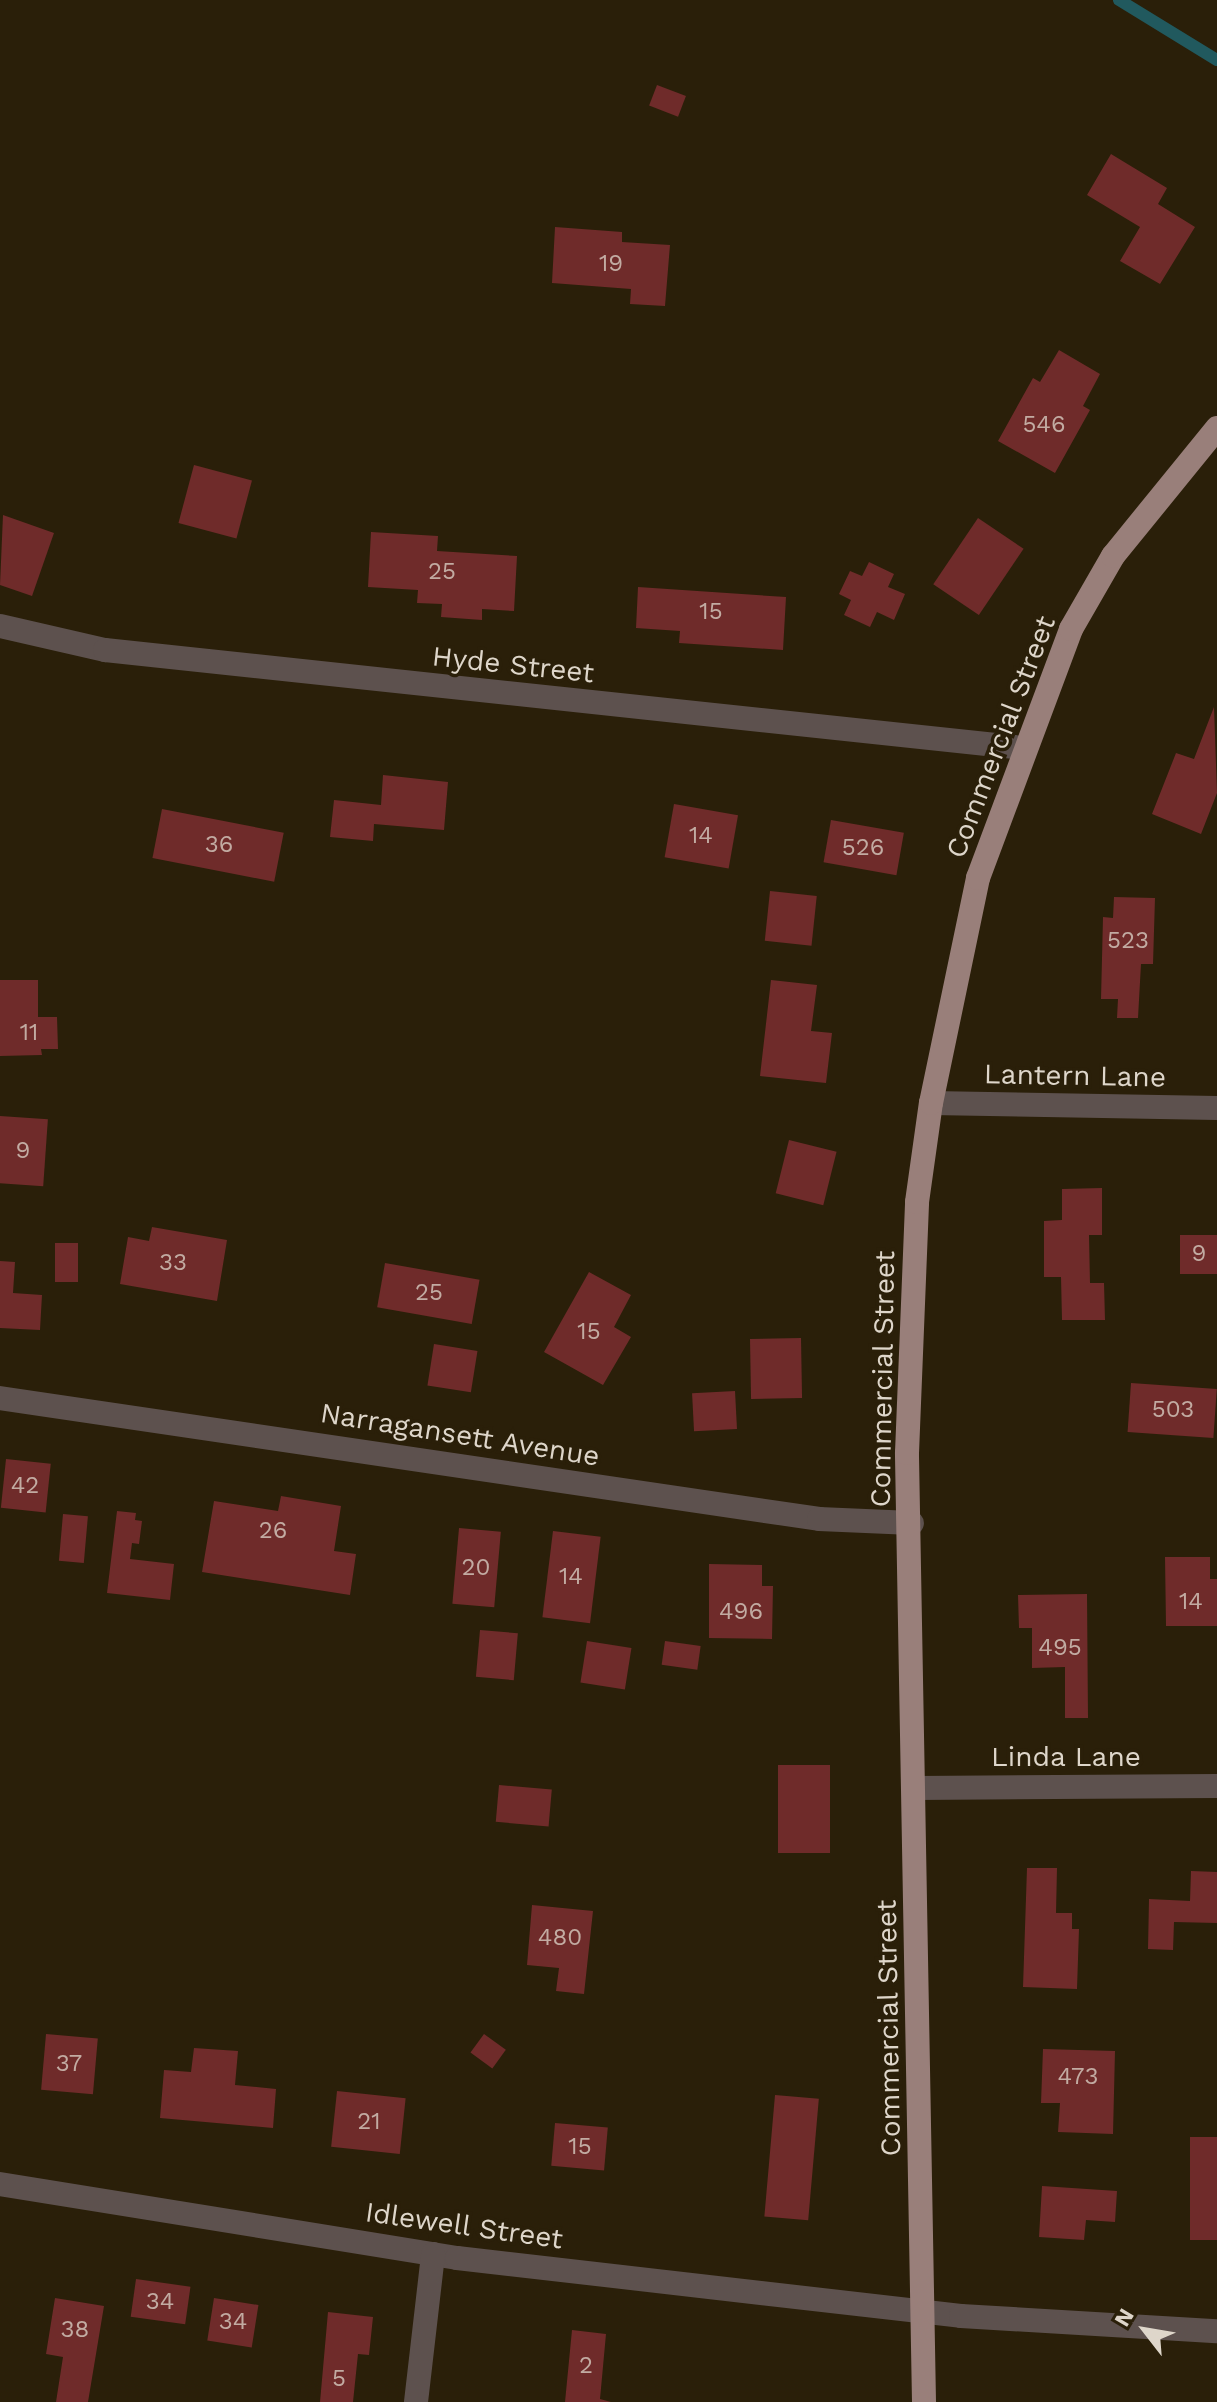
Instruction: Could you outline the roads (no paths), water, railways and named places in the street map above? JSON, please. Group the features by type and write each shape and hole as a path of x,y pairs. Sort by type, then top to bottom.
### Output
{"main road":[{"name":"Commercial Street","path":"924,2402 910,1319 917,1202 931,1103 978,878 1023,748 1071,629 1113,556 1217,428"}],"street":[{"name":"Hyde Street","path":"0,626 105,650 1023,748"},
{"name":"Lantern Lane","path":"931,1103 1217,1108"},
{"name":"Narragansett Avenue","path":"0,1398 819,1519 912,1523"},
{"name":"Linda Lane","path":"916,1788 1217,1786"},
{"name":"Idlewell Street","path":"0,2184 433,2254 923,2313 1217,2331"},
{"path":"416,2402 433,2254"}],"waterway":[{"path":"1119,0 1217,60"}]}
